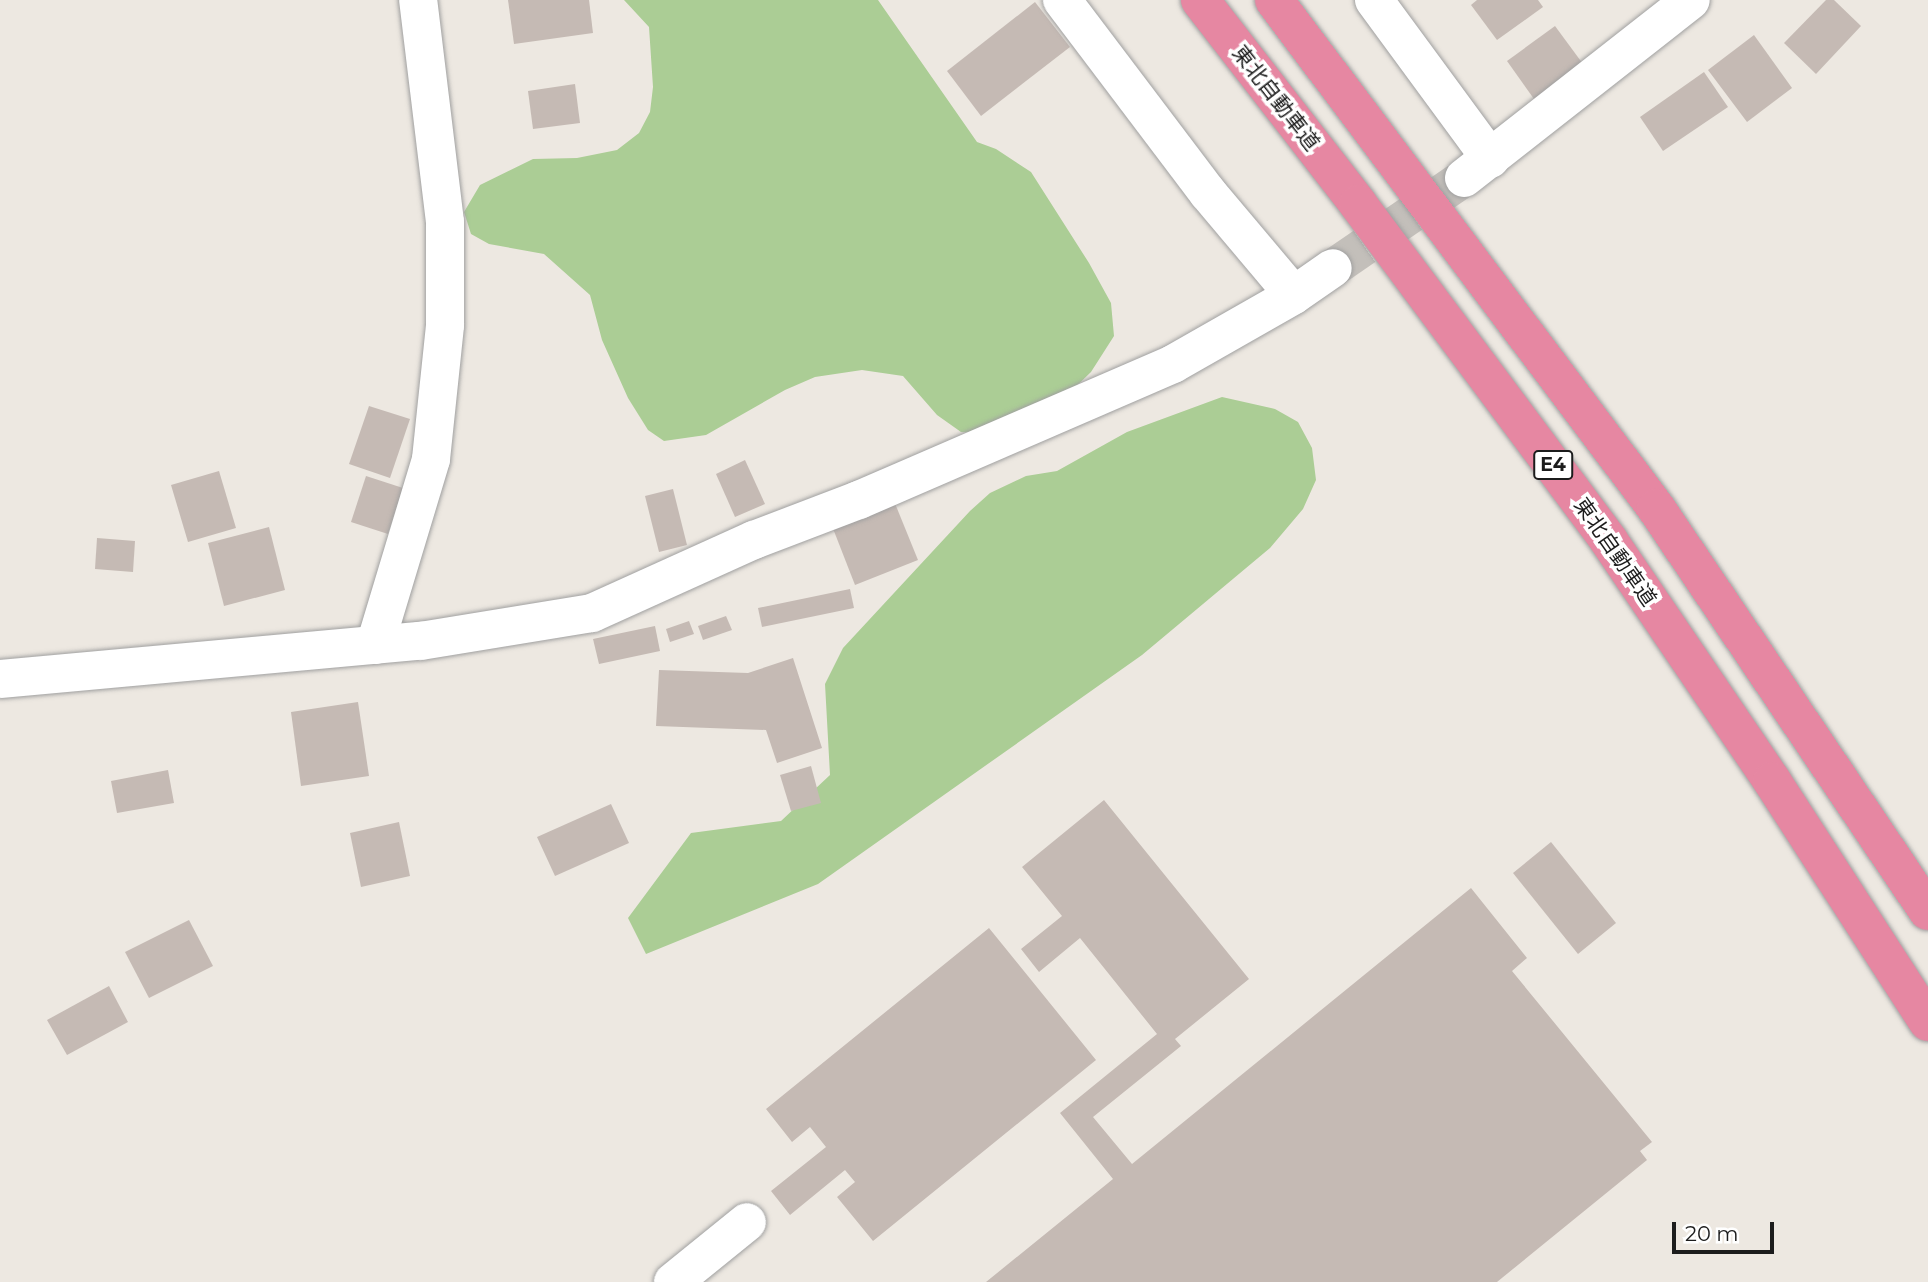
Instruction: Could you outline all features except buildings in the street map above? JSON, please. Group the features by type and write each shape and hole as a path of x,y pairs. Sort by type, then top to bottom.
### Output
{"highway":[{"name":"東北自動車道","path":"1200,0 1358,204 1609,541 1772,780 1928,1022"},
{"name":"E4","path":"1274,0 1656,508 1928,911"}],"street":[{"path":"375,645 431,458 445,324 445,222 418,0"},
{"path":"1062,0 1208,193 1294,295"},
{"path":"1374,0 1478,169 1691,0"},
{"path":"0,679 421,641 592,613 754,540 859,500 1173,363 1294,295 1333,268"},
{"path":"673,1282 747,1222"}],"green space":[{"path":"624,0 878,0 977,142 996,149 1031,172 1089,263 1111,303 1114,336 1091,372 1063,399 979,433 961,432 937,415 903,376 862,370 815,377 785,390 706,435 664,441 648,430 628,398 602,340 590,295 544,254 489,244 471,234 464,212 480,185 533,159 577,158 617,150 639,133 650,112 653,87 649,27"},
{"path":"1222,397 1275,409 1298,422 1312,448 1316,480 1303,509 1270,548 1142,655 818,884 646,954 628,918 691,833 781,821 830,775 825,684 843,648 970,511 990,493 1026,476 1057,471 1127,432"}],"tunnel":[{"path":"1333,268 1464,178"}]}
